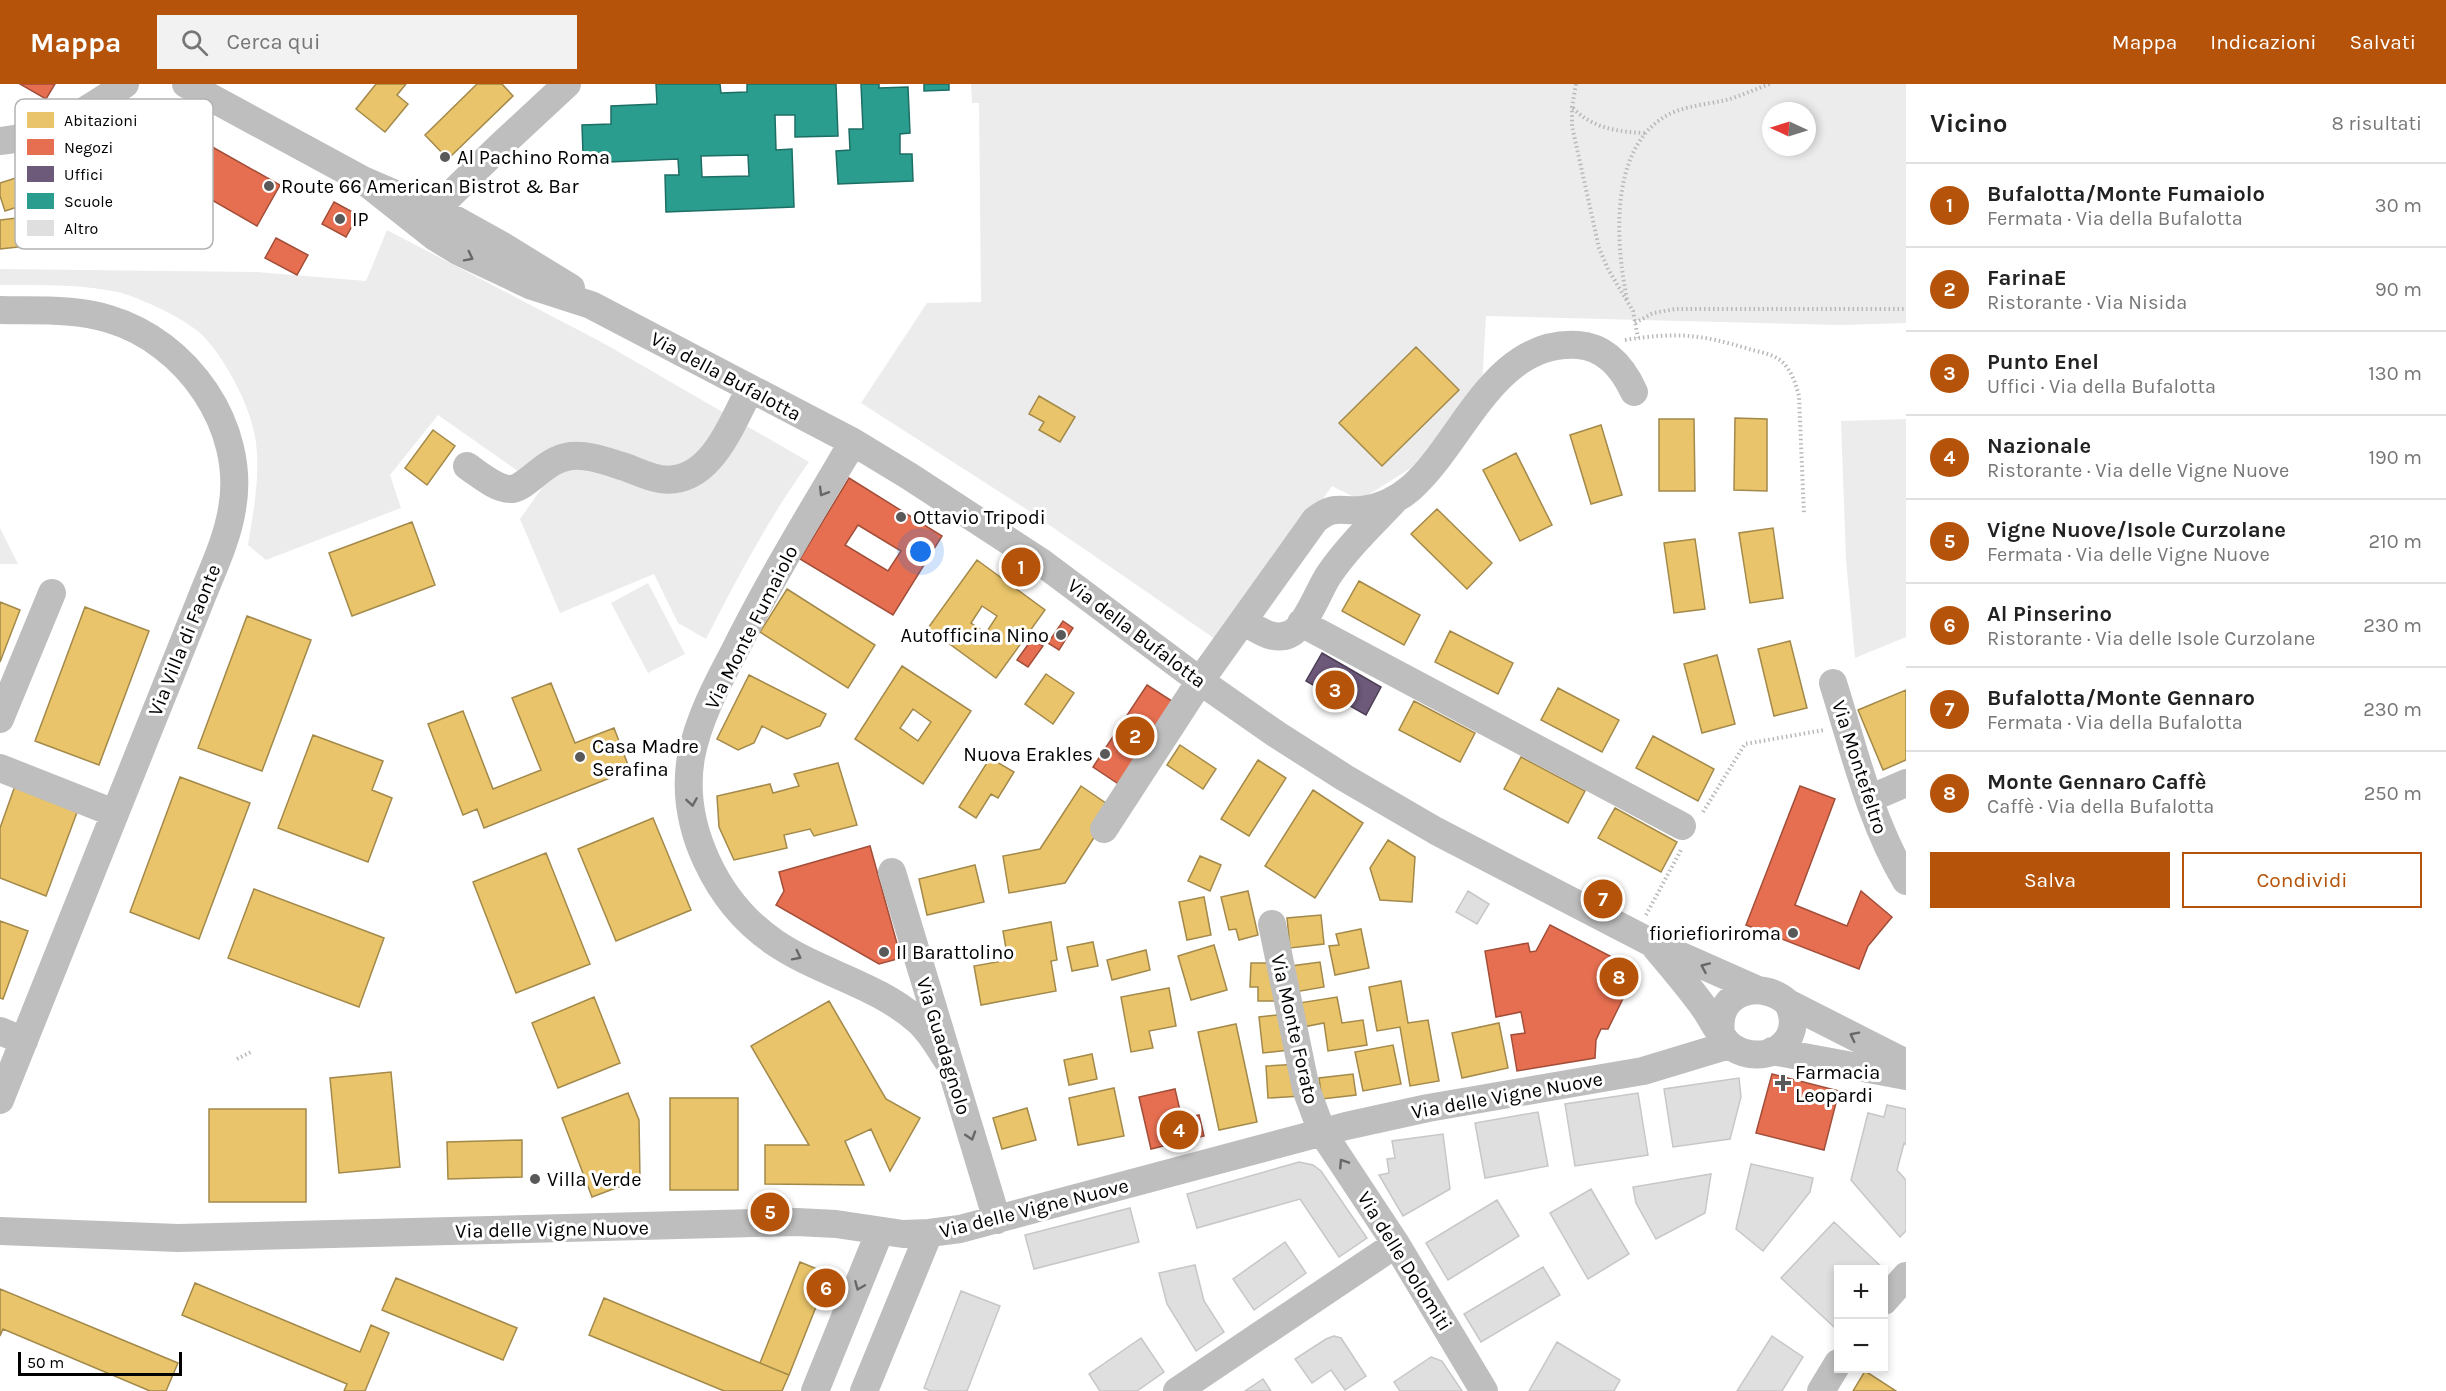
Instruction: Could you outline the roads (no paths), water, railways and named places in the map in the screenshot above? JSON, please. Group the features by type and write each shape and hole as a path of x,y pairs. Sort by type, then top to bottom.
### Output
{"street":[{"path":"102,99 125,84"},
{"name":"Via della Bufalotta","path":"186,84 363,180 427,218 450,246 490,267 554,294 591,305 853,442 1041,562 1200,681 1276,734 1426,825 1644,939 1758,990"},
{"path":"427,218 519,127 567,84"},
{"path":"0,141 15,139"},
{"name":"Via Villa di Faonte","path":"0,310 89,314 125,325 157,342 186,366 202,386 225,431 230,451 234,488 227,530 199,604 114,813 12,1036 0,1100"},
{"path":"1104,829 1200,681 1315,520 1327,510 1341,508 1359,511 1378,508 1411,488 1494,382 1510,369 1540,351 1562,344 1583,345 1602,352 1618,365 1634,392"},
{"path":"467,466 498,485 511,489 521,486 549,464 571,456 593,458 659,479 679,479 699,470 714,455 750,389"},
{"name":"Via Monte Fumaiolo","path":"853,442 778,568 720,679 694,744 689,774 690,796 700,841 710,870 723,893 742,916 766,937 791,954 879,995 907,1012 927,1030 947,1060"},
{"path":"1243,621 1267,635 1292,634 1301,623 1328,576 1346,552 1396,498"},
{"path":"1273,578 1308,580 1328,576"},
{"path":"0,719 52,593"},
{"path":"1301,623 1689,829"},
{"name":"Via Montefeltro","path":"1833,683 1869,799 1887,847 1906,881"},
{"path":"0,768 114,813"},
{"path":"1869,799 1906,783"},
{"name":"Via Guadagnolo","path":"892,872 997,1220"},
{"name":"Via Monte Forato","path":"1272,924 1306,1089 1322,1132"},
{"path":"1644,939 1684,981 1725,1039 1751,1053 1772,1052 1906,1076"},
{"path":"1725,1039 1720,1025 1723,1011 1731,999 1741,993 1758,990 1778,995 1788,1003 1906,1063"},
{"path":"1772,1052 1787,1043 1791,1037 1794,1021 1788,1003"},
{"name":"Via delle Vigne Nuove","path":"0,1232 177,1238 797,1222 836,1224 880,1231 929,1233 997,1220 1322,1132 1428,1108 1643,1071 1725,1039"},
{"name":"Via delle Dolomiti","path":"1322,1132 1396,1244 1484,1391"},
{"path":"815,1391 880,1231"},
{"path":"864,1391 929,1233"},
{"path":"1177,1391 1396,1244"},
{"path":"1888,1296 1906,1276"},
{"path":"1821,1391 1834,1371"}],"place":[{"name":"Al Pachino Roma","path":"445,157"},
{"name":"Route 66 American Bistrot & Bar","path":"269,186"},
{"name":"IP","path":"340,219"},
{"name":"Ottavio Tripodi","path":"901,517"},
{"name":"Bufalotta/Monte Fumaiolo","path":"1021,567"},
{"name":"Autofficina Nino","path":"1061,635"},
{"name":"Punto Enel","path":"1335,690"},
{"name":"FarinaE","path":"1135,736"},
{"name":"Nuova Erakles","path":"1105,754"},
{"name":"Casa Madre Serafina","path":"580,757"},
{"name":"Bufalotta/Monte Gennaro","path":"1603,899"},
{"name":"fioriefioriroma","path":"1793,933"},
{"name":"Il Barattolino","path":"884,952"},
{"name":"Monte Gennaro Caffè","path":"1619,977"},
{"name":"Farmacia Leopardi","path":"1783,1083"},
{"name":"Nazionale","path":"1179,1130"},
{"name":"Villa Verde","path":"535,1179"},
{"name":"Vigne Nuove/Isole Curzolane","path":"770,1212"},
{"name":"Al Pinserino","path":"826,1288"}]}
